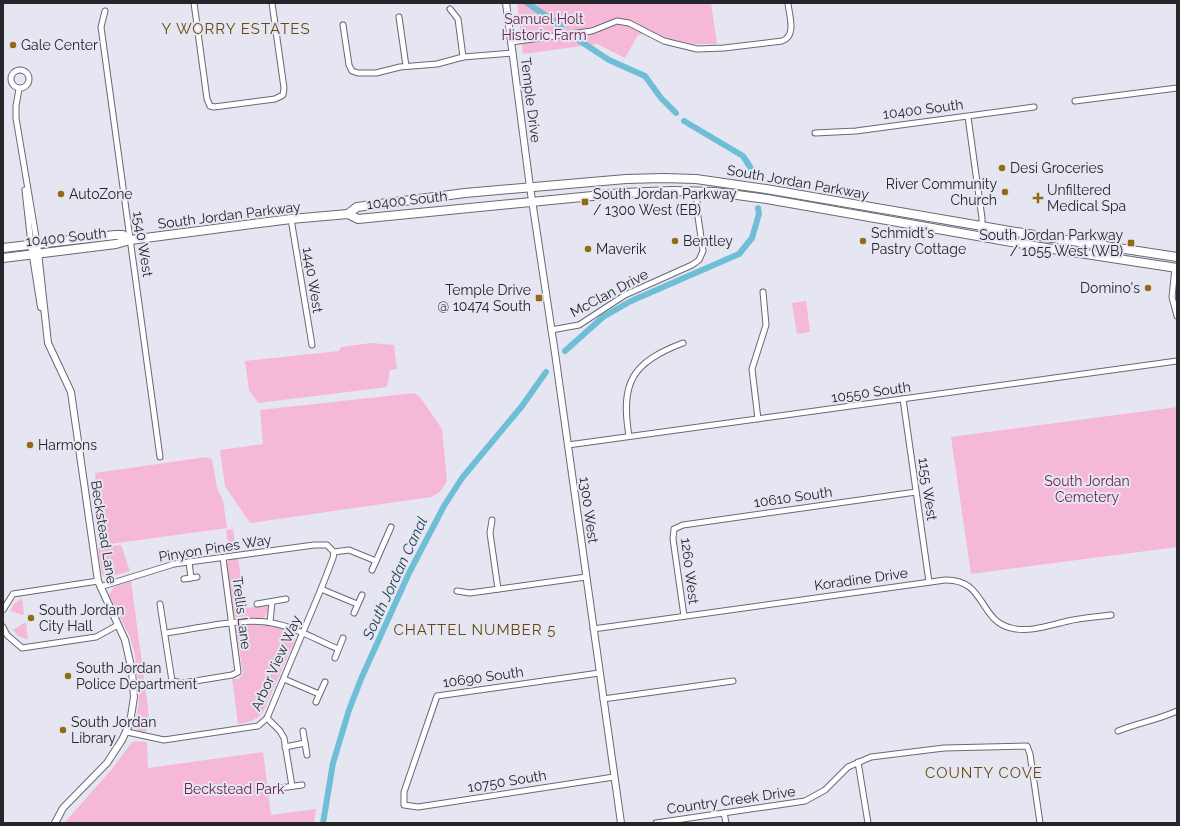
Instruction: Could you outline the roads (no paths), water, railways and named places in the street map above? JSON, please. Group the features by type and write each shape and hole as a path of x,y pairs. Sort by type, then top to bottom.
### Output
{"main road":[{"name":"South Jordan Parkway","path":"626,179 663,178 723,182 1046,237 1177,256"},
{"name":"10400 South","path":"348,214 358,207 457,194 626,179"},
{"name":"South Jordan Parkway","path":"654,191 697,191 767,198 1044,247 1176,268"},
{"name":"10400 South","path":"348,214 358,218 654,191"},
{"name":"South Jordan Parkway","path":"115,235 123,235 130,240 348,214"},
{"name":"10400 South","path":"3,248 115,235"},
{"path":"1044,247 1046,237"},
{"name":"10400 South","path":"3,258 120,244 130,240"}],"street":[{"path":"194,3 207,99 210,106 219,107 275,99 283,96 284,88 272,3"},
{"name":"Temple Drive","path":"506,3 532,201"},
{"path":"511,42 595,31 609,23 617,22 629,23 664,41 697,49 724,48 782,41 789,36 791,31 788,3"},
{"path":"450,9 458,19 463,57"},
{"name":"1540 West","path":"105,11 101,27 160,457"},
{"path":"399,17 406,66"},
{"path":"343,25 349,63 352,70 358,73 376,73 406,66 436,64 463,57 513,53"},
{"path":"1075,101 1177,88"},
{"name":"Beckstead Lane","path":"19,89 16,106 16,118 26,185 25,204 34,244 37,294 44,315 51,352 72,392 99,584 118,625 130,656 133,678 133,706 127,732 107,763 64,808 54,823"},
{"name":"10400 South","path":"815,133 849,131 968,117 1034,107"},
{"path":"968,117 982,226"},
{"name":"McClan Drive","path":"551,330 579,325 625,295 692,265 699,260 703,252 697,210 697,191"},
{"name":"1300 West","path":"532,201 621,823"},
{"name":"1440 West","path":"291,220 312,345"},
{"path":"1177,256 1172,297 1177,316"},
{"path":"758,420 752,369 766,326 763,292"},
{"path":"629,436 625,403 626,393 633,376 652,357 667,348 683,343"},
{"name":"10550 South","path":"568,445 1177,361"},
{"name":"1155 West","path":"903,399 929,582"},
{"name":"10610 South","path":"674,528 683,525 916,492"},
{"path":"492,520 490,533 498,589"},
{"path":"372,570 391,527"},
{"name":"1260 West","path":"674,528 673,539 684,616"},
{"name":"Pinyon Pines Way","path":"3,610 13,594 99,584 189,562 314,545 327,545 334,552"},
{"path":"334,552 349,550 376,561"},
{"name":"Arbor View Way","path":"127,732 164,740 258,726 267,718 303,634 334,552"},
{"name":"Trellis Lane","path":"165,633 172,681 176,683 232,675 238,672 223,558"},
{"path":"189,562 191,578"},
{"path":"184,579 197,577"},
{"path":"457,591 470,593 586,577"},
{"name":"Koradine Drive","path":"593,629 952,580 965,583 977,592 991,616 996,621 1018,630 1111,615"},
{"path":"321,589 357,604"},
{"path":"354,613 362,595"},
{"path":"257,604 286,599"},
{"path":"270,622 272,602"},
{"path":"160,604 165,633 232,624 270,622 285,626 338,649"},
{"path":"3,627 7,635 22,648 96,637 118,625"},
{"path":"335,658 343,638"},
{"name":"10690 South","path":"404,805 404,792 437,696 600,673"},
{"path":"284,679 319,694"},
{"path":"603,699 733,681"},
{"path":"316,702 324,682"},
{"path":"1118,731 1131,725 1159,719 1177,711"},
{"path":"267,718 280,731 285,746 292,786"},
{"path":"303,732 308,755"},
{"path":"285,746 305,743"},
{"name":"Country Creek Drive","path":"656,823 805,801 825,790 848,767 880,755 944,748 1028,746 1040,823"},
{"path":"858,762 868,823"},
{"name":"10750 South","path":"404,805 418,807 614,777"},
{"path":"280,788 302,785"},
{"path":"724,813 726,823"}],"waterway":[{"name":"South Jordan Canal","path":"527,3 561,26"},
{"name":"South Jordan Canal","path":"580,41 609,60 645,76 661,98 676,113"},
{"name":"South Jordan Canal","path":"684,121 743,156 756,176"},
{"name":"South Jordan Canal","path":"565,351 603,317 631,301 739,254 752,238 759,214 758,208"},
{"name":"South Jordan Canal","path":"323,823 333,763 349,710 361,679 409,573 444,506 462,478 522,406 546,372"}],"place":[{"name":"Gale Center","path":"13,45"},
{"name":"Desi Groceries","path":"1002,168"},
{"name":"River Community Church","path":"1005,192"},
{"name":"AutoZone","path":"61,194"},
{"name":"Unfiltered Medical Spa","path":"1038,198"},
{"name":"South Jordan Parkway / 1300 West (EB)","path":"585,202"},
{"name":"Bentley","path":"675,241"},
{"name":"Schmidt's Pastry Cottage","path":"863,241"},
{"name":"South Jordan Parkway / 1055 West (WB)","path":"1131,243"},
{"name":"Maverik","path":"588,249"},
{"name":"Domino's","path":"1148,288"},
{"name":"Temple Drive @ 10474 South","path":"539,298"},
{"name":"Harmons","path":"30,445"},
{"name":"South Jordan City Hall","path":"31,618"},
{"name":"South Jordan Police Department","path":"68,676"},
{"name":"South Jordan Library","path":"63,730"}],"district":[{"name":"Y WORRY ESTATES","path":"236,29"},
{"name":"CHATTEL NUMBER 5","path":"475,630"},
{"name":"COUNTY COVE","path":"984,773"}],"park label":[{"name":"Samuel Holt Historic Farm","path":"544,28"},
{"name":"South Jordan Cemetery","path":"1087,490"},
{"name":"Beckstead Park","path":"234,789"}]}
